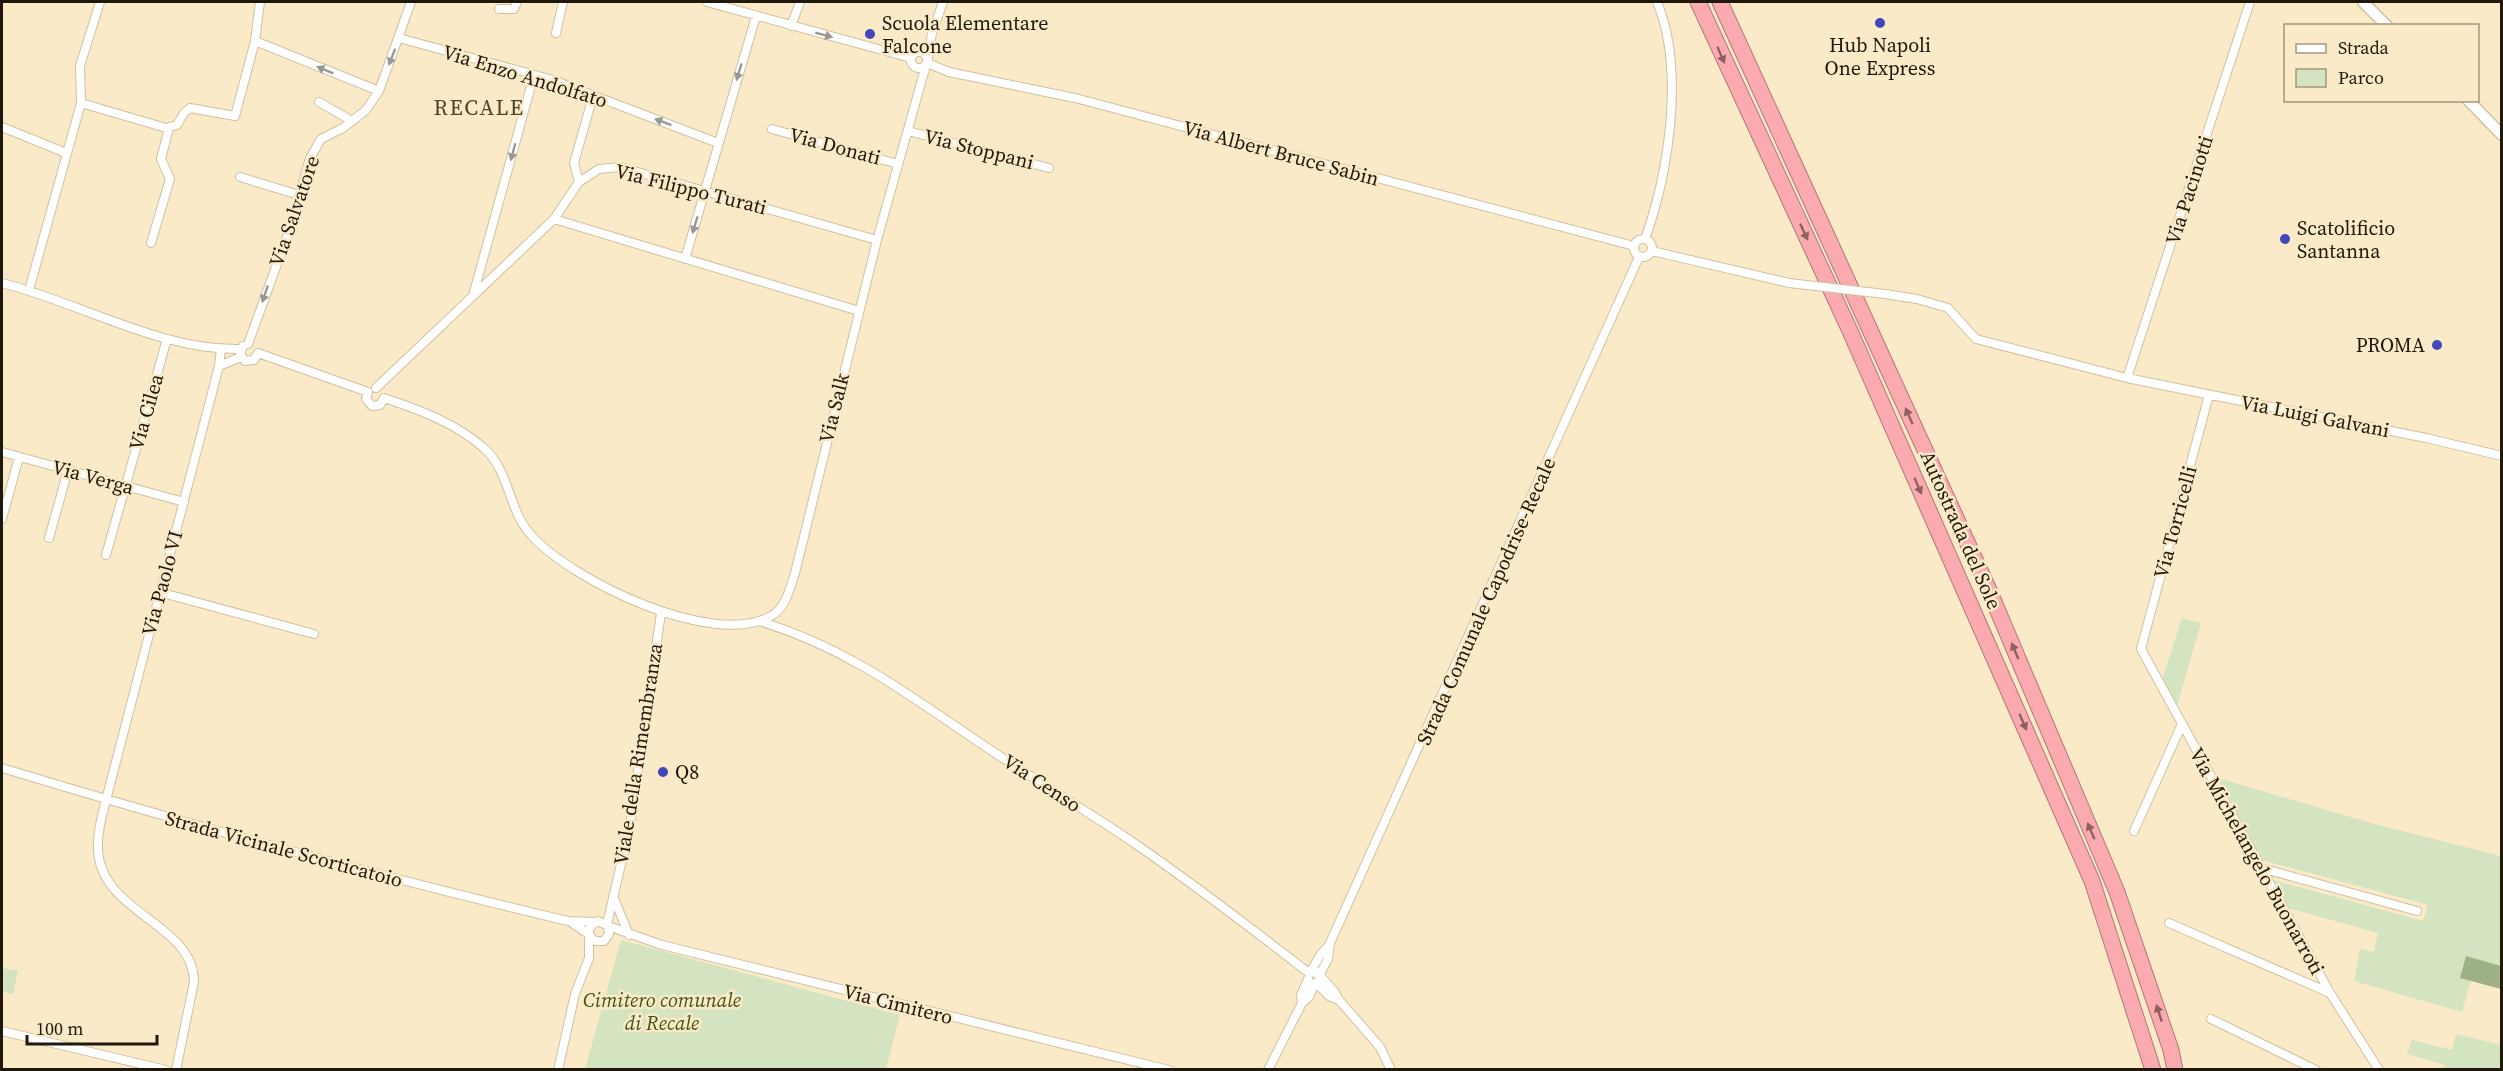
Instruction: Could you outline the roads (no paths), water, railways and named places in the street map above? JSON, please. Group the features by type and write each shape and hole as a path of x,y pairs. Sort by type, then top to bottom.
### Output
{"highway":[{"name":"Autostrada del Sole","path":"1698,2 1854,342 2092,881 2153,1070"},
{"name":"Autostrada del Sole","path":"1720,2 1989,590 2117,892 2171,1050 2175,1070"}],"street":[{"path":"29,290 81,103 80,66 100,2"},
{"path":"81,103 169,128 177,125 190,108 235,116 255,41 260,2"},
{"name":"Via Salvatore","path":"243,350 289,231 310,158 321,139 343,128 366,110 379,92 411,2"},
{"path":"499,9 514,9 517,2"},
{"path":"556,33 563,2"},
{"path":"707,2 913,58 919,68 927,62 922,52 913,58"},
{"path":"791,26 800,2"},
{"name":"Via Salk","path":"384,398 445,421 475,441 501,470 519,517 530,535 543,548 595,583 662,613 723,625 740,625 773,615 784,603 795,573 877,240 927,62 932,33 943,2"},
{"path":"1646,239 1658,204 1669,123 1671,78 1666,25 1657,2"},
{"name":"Via Pacinotti","path":"2127,378 2250,2"},
{"path":"2363,2 2385,24"},
{"path":"684,259 756,16"},
{"name":"Via Salk","path":"913,58 932,33"},
{"name":"Via Enzo Andolfato","path":"399,38 534,75 718,143"},
{"path":"255,41 379,92"},
{"path":"913,58 919,87"},
{"name":"Via Albert Bruce Sabin","path":"927,62 949,72 1075,98 1634,246"},
{"path":"474,294 534,75"},
{"path":"579,182 574,163 593,96"},
{"path":"319,102 352,121"},
{"path":"2470,102 2500,132"},
{"path":"2,127 66,153"},
{"path":"151,243 170,179 161,159 169,128"},
{"name":"Via Donati","path":"772,129 898,164"},
{"name":"Via Stoppani","path":"908,131 1049,168"},
{"name":"Via Filippo Turati","path":"372,390 554,219 579,182 598,169 620,167 877,240"},
{"path":"240,177 299,195"},
{"path":"554,219 859,311"},
{"path":"1640,239 1646,239 1652,245 1652,251 1645,257 1639,257 1634,251 1634,246 1640,239"},
{"name":"Via Luigi Galvani","path":"1652,251 1789,282 1917,299 1948,308 1976,339 2127,378 2426,438 2502,456"},
{"name":"Strada Comunale Capodrise-Recale","path":"1274,1053 1302,1003 1301,995 1314,978 1321,954 1330,943 1639,257"},
{"path":"2,282 167,339 221,350 243,350"},
{"name":"Via Cilea","path":"106,555 167,339"},
{"path":"219,366 243,350 255,346 258,352 383,392 384,398 380,405 372,406 367,401 372,390"},
{"name":"Via Paolo VI","path":"176,1070 194,982 194,970 184,949 117,893 108,882 101,867 98,850 106,800 219,366 221,350"},
{"path":"243,350 245,361 251,361 258,352"},
{"name":"Via Torricelli","path":"2141,649 2210,395"},
{"name":"Via Verga","path":"2,452 184,502"},
{"path":"2,519 19,457"},
{"path":"49,538 68,470"},
{"path":"159,592 314,634"},
{"name":"Viale della Rimembranza","path":"602,924 613,894 630,826 662,613"},
{"name":"Via Censo","path":"759,621 786,629 854,660 1135,844 1334,991 1339,1000 1380,1047 1391,1070"},
{"name":"Via Michelangelo Buonarroti","path":"2141,649 2330,993 2379,1070"},
{"path":"2134,831 2182,724"},
{"name":"Strada Vicinale Scorticatoio","path":"2,768 106,800 408,883 568,921 602,924"},
{"path":"2261,868 2417,911"},
{"path":"613,894 629,935"},
{"name":"Strada Vicinale Scorticatoio","path":"568,921 590,936"},
{"path":"2169,923 2330,993"},
{"path":"558,1070 575,994 589,958 589,929 602,924 609,934 589,958"},
{"name":"Via Cimitero","path":"602,924 629,935 862,996 1169,1070"},
{"name":"Via Cimitero","path":"605,940 629,935"},
{"path":"590,936 595,941 605,940"},
{"path":"2211,1019 2316,1070"},
{"path":"2,1031 166,1070"},
{"path":"1262,1070 1274,1053"},
{"path":"1268,1070 1274,1053"}],"place":[{"name":"Hub Napoli One Express","path":"1880,23"},
{"name":"Scuola Elementare Falcone","path":"870,34"},
{"name":"Scatolificio Santanna","path":"2285,239"},
{"name":"PROMA","path":"2437,345"},
{"name":"Q8","path":"663,772"}],"district":[{"name":"RECALE","path":"479,107"}],"park label":[{"name":"Cimitero comunale di Recale","path":"662,1012"}]}
